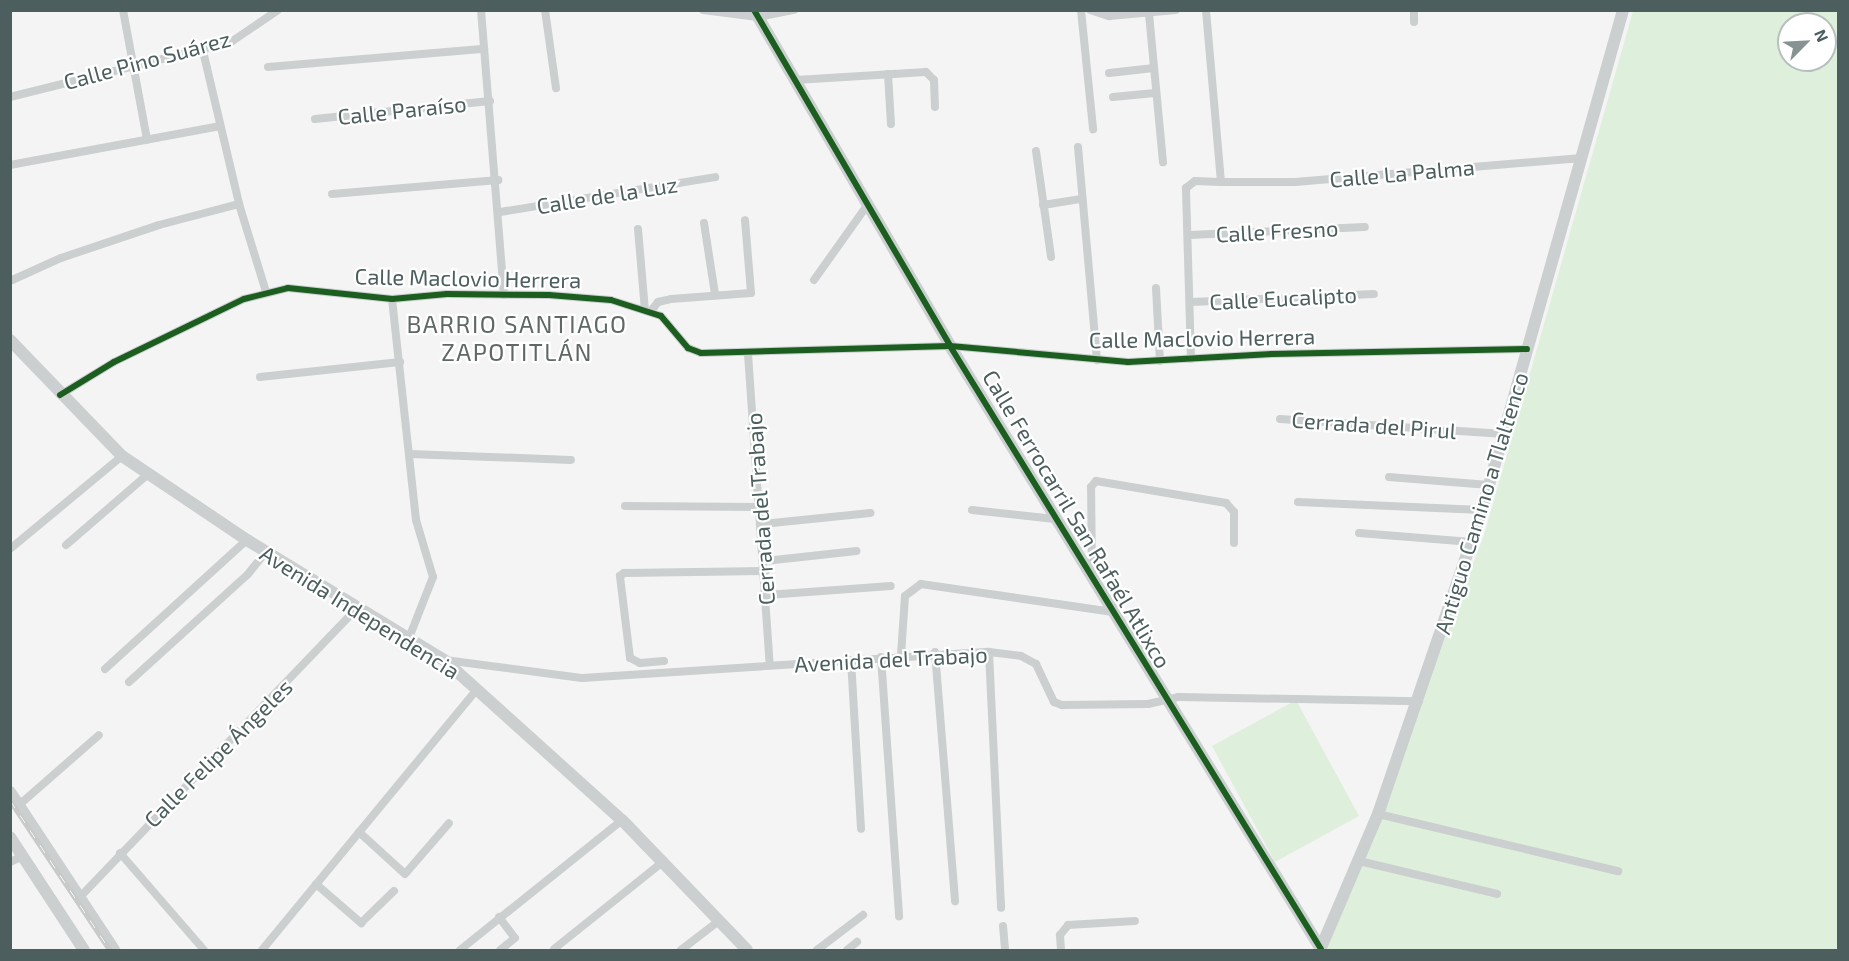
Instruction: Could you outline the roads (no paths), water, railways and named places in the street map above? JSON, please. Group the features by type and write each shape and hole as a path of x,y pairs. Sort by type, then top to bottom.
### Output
{"street":[{"path":"123,10 147,140"},
{"name":"Calle Pino Suárez","path":"10,97 231,42 278,10"},
{"path":"482,10 498,180 504,295"},
{"path":"545,10 555,88"},
{"path":"703,10 756,14 794,10"},
{"path":"1081,10 1094,129"},
{"path":"1095,11 1109,16 1176,10"},
{"path":"1206,10 1221,182"},
{"path":"1413,22 1414,10"},
{"name":"Antiguo Camino a Tlaltenco","path":"1321,950 1378,814 1419,701 1472,542 1623,10"},
{"name":"Calle Ferrocarril San Rafaél Atlixco","path":"756,14 950,346 1321,950"},
{"path":"1149,14 1163,162"},
{"path":"202,48 239,204 266,292"},
{"path":"268,67 484,49"},
{"path":"1109,73 1154,68"},
{"path":"796,80 926,72 931,75 935,107"},
{"path":"888,74 891,124"},
{"path":"1113,97 1155,93"},
{"name":"Calle Paraíso","path":"315,119 490,101"},
{"path":"10,165 220,126"},
{"path":"1078,147 1097,360"},
{"path":"1036,151 1051,257"},
{"name":"Calle La Palma","path":"1190,236 1188,182 1294,182 1582,158"},
{"name":"Calle de la Luz","path":"500,212 715,177"},
{"path":"332,194 498,180"},
{"path":"1043,205 1082,199"},
{"path":"10,282 61,258 159,225 239,204"},
{"path":"814,280 868,204"},
{"path":"648,310 658,302 671,299 751,293 745,220"},
{"path":"704,223 715,294"},
{"name":"Calle Fresno","path":"1190,236 1365,227"},
{"path":"638,229 648,310"},
{"path":"1190,236 1191,359"},
{"name":"Calle Maclovio Herrera","path":"60,395 114,362 266,292 288,288 392,299 447,294 582,297 648,310 671,324 688,348 701,353 748,354 950,346 1097,360 1160,361 1272,354 1527,349"},
{"path":"1156,288 1160,361"},
{"name":"Calle Eucalipto","path":"1192,302 1374,294"},
{"path":"392,299 411,454 416,520 433,577 409,638"},
{"name":"Avenida Independencia","path":"10,339 60,395 122,456 147,475 357,609 444,660 622,820 664,861 747,951"},
{"name":"Cerrada del Trabajo","path":"748,354 766,571 771,665"},
{"path":"260,377 400,362"},
{"name":"Cerrada del Pirul","path":"1280,420 1504,434"},
{"path":"411,454 571,460"},
{"path":"10,549 122,456"},
{"path":"66,545 147,475"},
{"path":"1389,477 1489,485"},
{"path":"1092,578 1093,482 1226,503 1234,512 1234,543"},
{"path":"1298,502 1482,510"},
{"path":"625,506 760,507"},
{"path":"972,510 1055,519"},
{"path":"762,524 870,513"},
{"path":"1359,532 1472,542"},
{"path":"105,669 247,540"},
{"path":"765,561 856,551"},
{"path":"129,682 248,574 266,552"},
{"path":"664,661 640,663 630,658 620,576 624,573 766,571"},
{"path":"901,655 906,596 912,587 921,584 1113,612"},
{"path":"767,595 891,586"},
{"name":"Calle Felipe Ángeles","path":"80,897 357,609"},
{"path":"935,652 955,901"},
{"name":"Avenida del Trabajo","path":"444,660 582,678 851,660 935,652 989,652 1021,656 1036,664 1054,702 1062,705 1167,700 1178,697 1419,701"},
{"path":"989,652 1001,908"},
{"path":"882,657 899,916"},
{"path":"851,660 861,829"},
{"path":"262,951 477,689"},
{"path":"19,805 99,735"},
{"path":"10,792 114,951"},
{"path":"1378,814 1618,871"},
{"path":"460,951 499,917 622,820"},
{"path":"359,832 405,874 449,823"},
{"path":"10,837 84,951"},
{"path":"120,853 204,951"},
{"path":"10,862 23,856"},
{"path":"554,949 664,861"},
{"path":"1359,861 1497,894"},
{"path":"316,884 361,923 394,891"},
{"path":"817,951 862,915"},
{"path":"499,917 515,938 500,951"},
{"path":"681,951 720,920"},
{"path":"1061,951 1062,929 1078,924 1135,921"},
{"path":"1002,926 1005,951"},
{"path":"847,951 858,942"}],"railway":[{"path":"10,800 110,950"}],"district":[{"name":"BARRIO SANTIAGO ZAPOTITLÁN","path":"517,338"}]}
